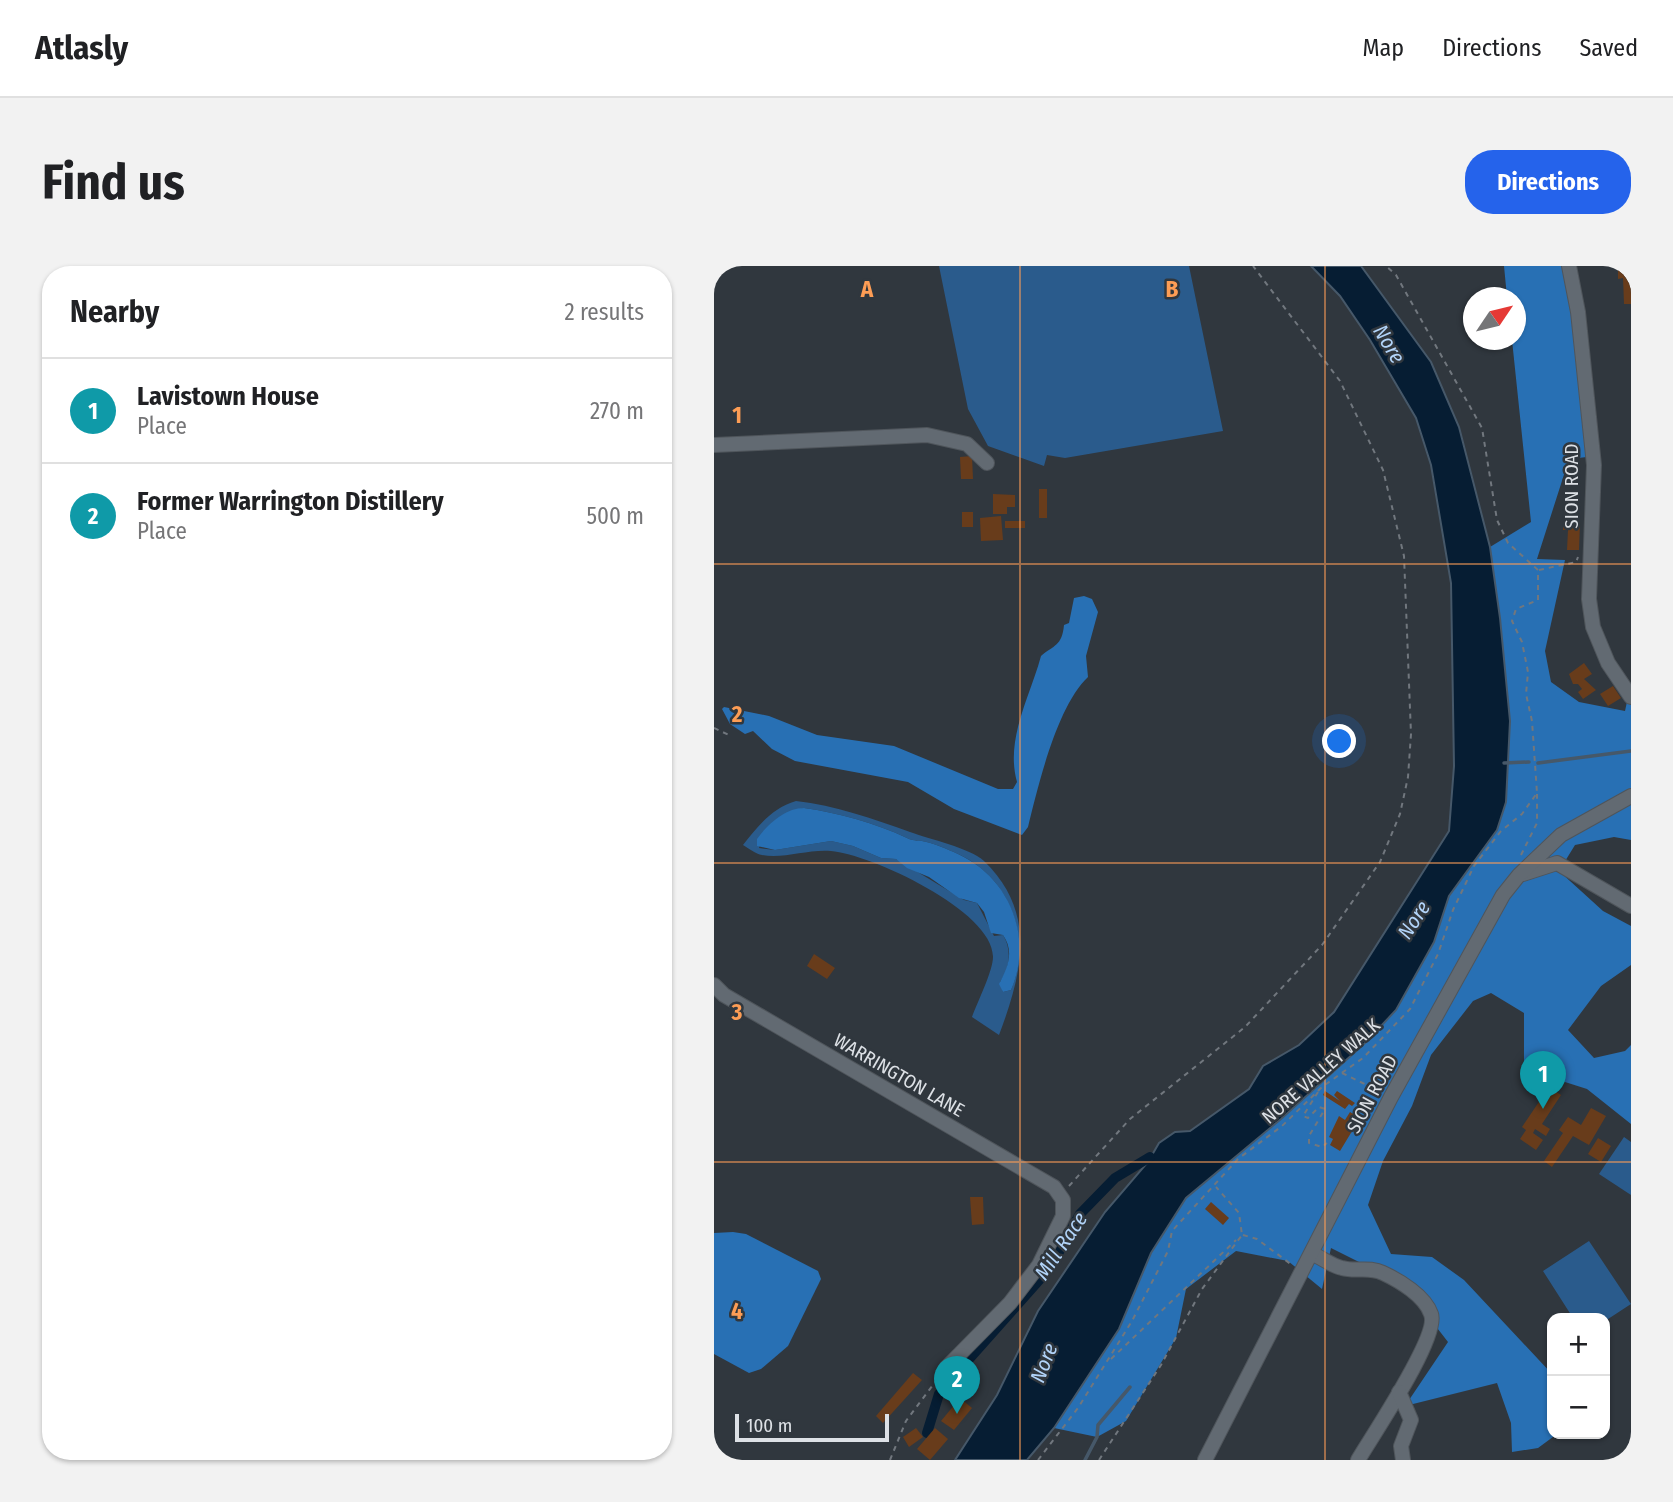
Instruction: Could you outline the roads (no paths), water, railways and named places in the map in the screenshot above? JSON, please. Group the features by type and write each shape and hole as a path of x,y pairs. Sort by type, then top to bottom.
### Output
{"street":[{"name":"SION ROAD","path":"1569,266 1578,312 1594,465 1589,599 1593,627 1608,663 1631,697"},
{"path":"714,445 927,435 967,444 987,463"},
{"name":"SION ROAD","path":"1205,1460 1313,1254 1391,1097 1503,895 1519,875 1561,835 1631,796"},
{"path":"1519,875 1557,863 1631,906"},
{"name":"WARRINGTON LANE","path":"714,985 724,995 1054,1187 1063,1200 1063,1216 1039,1265 1010,1303 946,1368"},
{"path":"1313,1254 1343,1269 1372,1268 1394,1279 1423,1300 1432,1315 1432,1330 1358,1460"},
{"path":"1399,1392 1411,1420 1401,1446 1403,1460"}],"water":[{"name":"Nore","path":"1311,266 1361,266 1431,362 1459,427 1490,547 1500,618 1510,721 1506,802 1497,830 1449,896 1434,942 1396,1010 1365,1043 1281,1119 1186,1198 1151,1253 1119,1329 1054,1428 1027,1460 955,1460 997,1395 1038,1311 1105,1212 1148,1162 1159,1143 1175,1132 1190,1131 1249,1089 1263,1066 1299,1045 1334,1012 1449,831 1454,766 1451,583 1431,465 1416,418 1370,340 1340,296"}],"waterway":[{"path":"1538,763 1631,751"},
{"path":"1504,763 1529,762"},
{"name":"Mill Race","path":"954,1376 1050,1268 1080,1214 1115,1178 1150,1157"},
{"name":"Mill Race","path":"1085,1460 1097,1437 1098,1425 1130,1387"},
{"path":"927,1433 939,1394"}],"place":[{"name":"Lavistown House","path":"1543,1109"},
{"name":"Former Warrington Distillery","path":"957,1414"}]}
